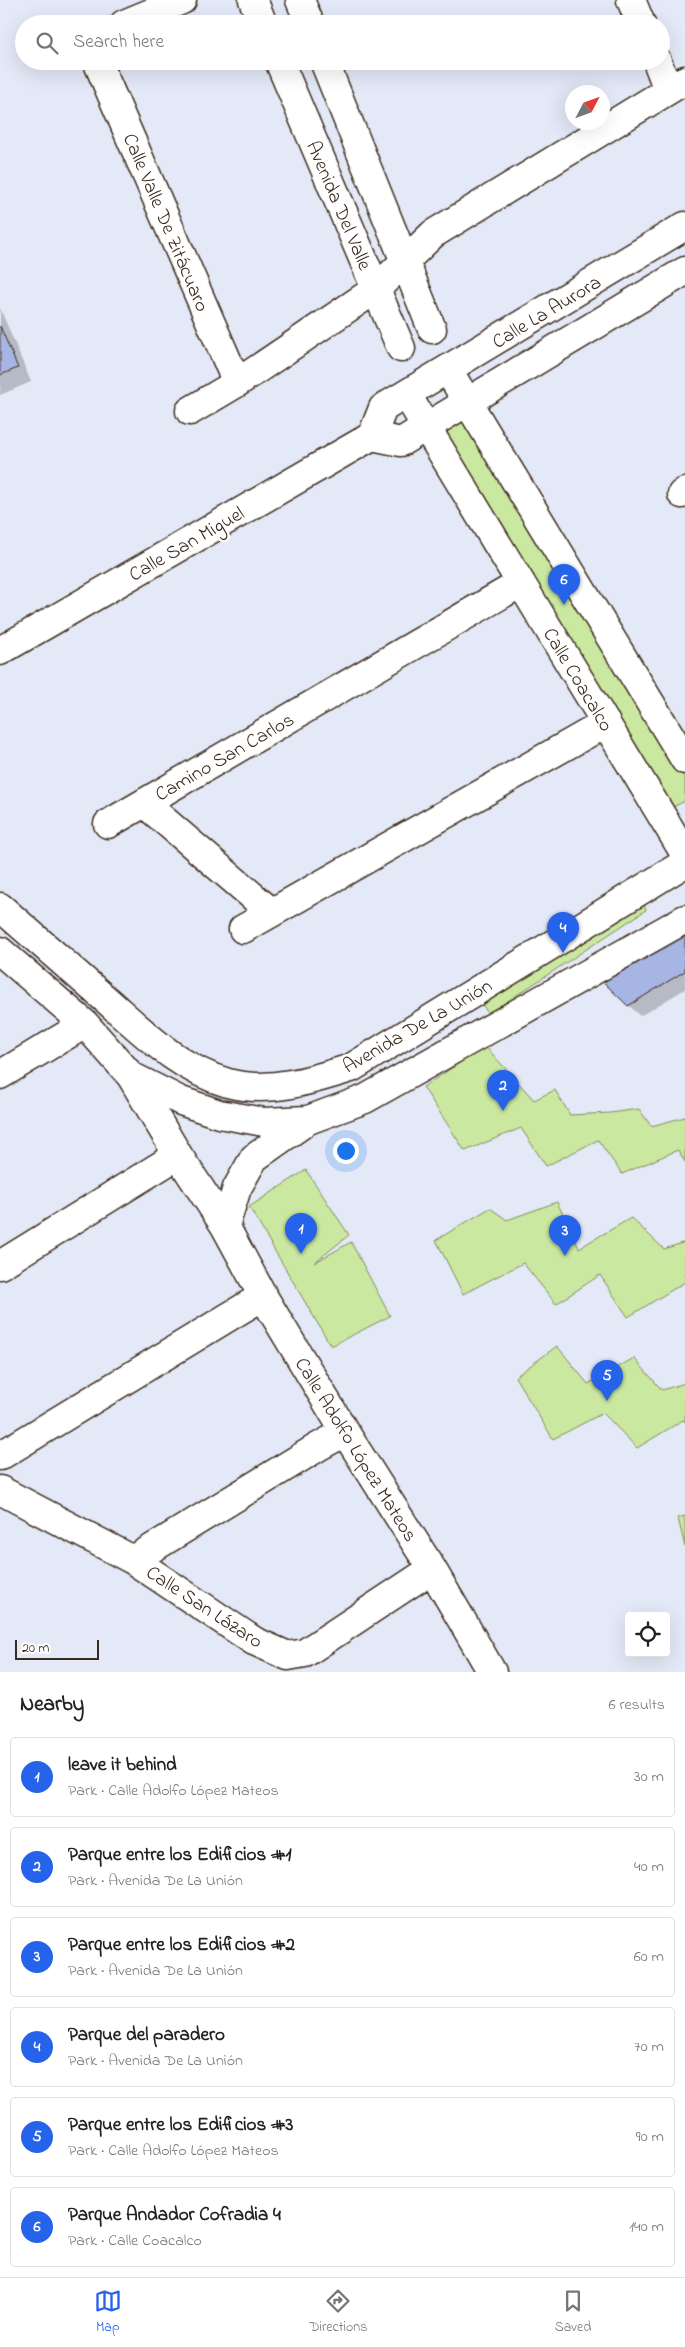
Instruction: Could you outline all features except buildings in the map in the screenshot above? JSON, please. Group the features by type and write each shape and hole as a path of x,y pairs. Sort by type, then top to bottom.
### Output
{"street":[{"path":"146,15 182,0"},
{"path":"253,0 259,15"},
{"path":"300,0 306,15"},
{"path":"631,0 637,15"},
{"name":"Calle Valle De Zitácuaro","path":"101,70 236,383"},
{"name":"Avenida Del Valle","path":"283,70 401,348"},
{"name":"Avenida Del Valle","path":"328,70 432,328"},
{"path":"190,411 236,383 376,289 432,234 677,85 664,70"},
{"name":"Calle La Aurora","path":"407,395 685,226"},
{"name":"Calle La Aurora","path":"427,428 685,271"},
{"path":"448,370 685,760"},
{"path":"407,395 383,408 372,436 401,442 427,428"},
{"name":"Calle Coacalco","path":"407,395 685,854"},
{"name":"Calle San Miguel","path":"0,651 372,436"},
{"name":"Camino San Carlos","path":"271,912 144,803 521,583"},
{"path":"243,929 606,723"},
{"path":"108,824 144,803"},
{"name":"Avenida De La Unión","path":"0,907 152,1040 188,1067 229,1083 267,1086 306,1082 351,1068 685,863"},
{"name":"Avenida De La Unión","path":"0,951 85,1024 131,1076 181,1101 218,1114 264,1122 308,1120 365,1099 685,919"},
{"path":"0,1075 85,1024"},
{"name":"Calle Adolfo López Mateos","path":"131,1076 178,1154 225,1226 263,1296 345,1432 432,1569 492,1672"},
{"path":"225,1226 237,1188 254,1158 308,1120"},
{"path":"0,1265 178,1154"},
{"path":"0,1456 263,1296"},
{"path":"133,1560 318,1446 345,1432"},
{"name":"Calle San Lázaro","path":"0,1490 133,1560 254,1641 288,1656 305,1654 432,1569"}],"green space":[{"path":"465,410 685,779 685,801 669,809 444,430"},
{"path":"640,892 646,910 488,1014 478,996"},
{"path":"485,1046 534,1100 555,1090 570,1115 639,1109 651,1126 685,1117 685,1162 678,1150 622,1174 598,1140 546,1166 521,1128 465,1151 423,1087"},
{"path":"306,1170 349,1235 314,1263 351,1242 390,1316 331,1346 249,1207"},
{"path":"557,1202 579,1248 631,1218 664,1249 685,1242 685,1282 628,1317 600,1275 556,1304 523,1263 463,1294 436,1240 490,1208 507,1220"},
{"path":"557,1346 588,1384 634,1358 662,1390 685,1383 685,1422 683,1420 637,1448 603,1413 553,1439 515,1377"},
{"path":"685,1516 685,1547 678,1518"}],"place":[{"name":"Parque Andador Cofradia 4","path":"564,605"},
{"name":"Parque del paradero","path":"563,953"},
{"name":"Parque entre los Edificios #1","path":"503,1111"},
{"name":"leave it behind","path":"301,1254"},
{"name":"Parque entre los Edificios #2","path":"565,1256"},
{"name":"Parque entre los Edificios #3","path":"607,1401"}]}
